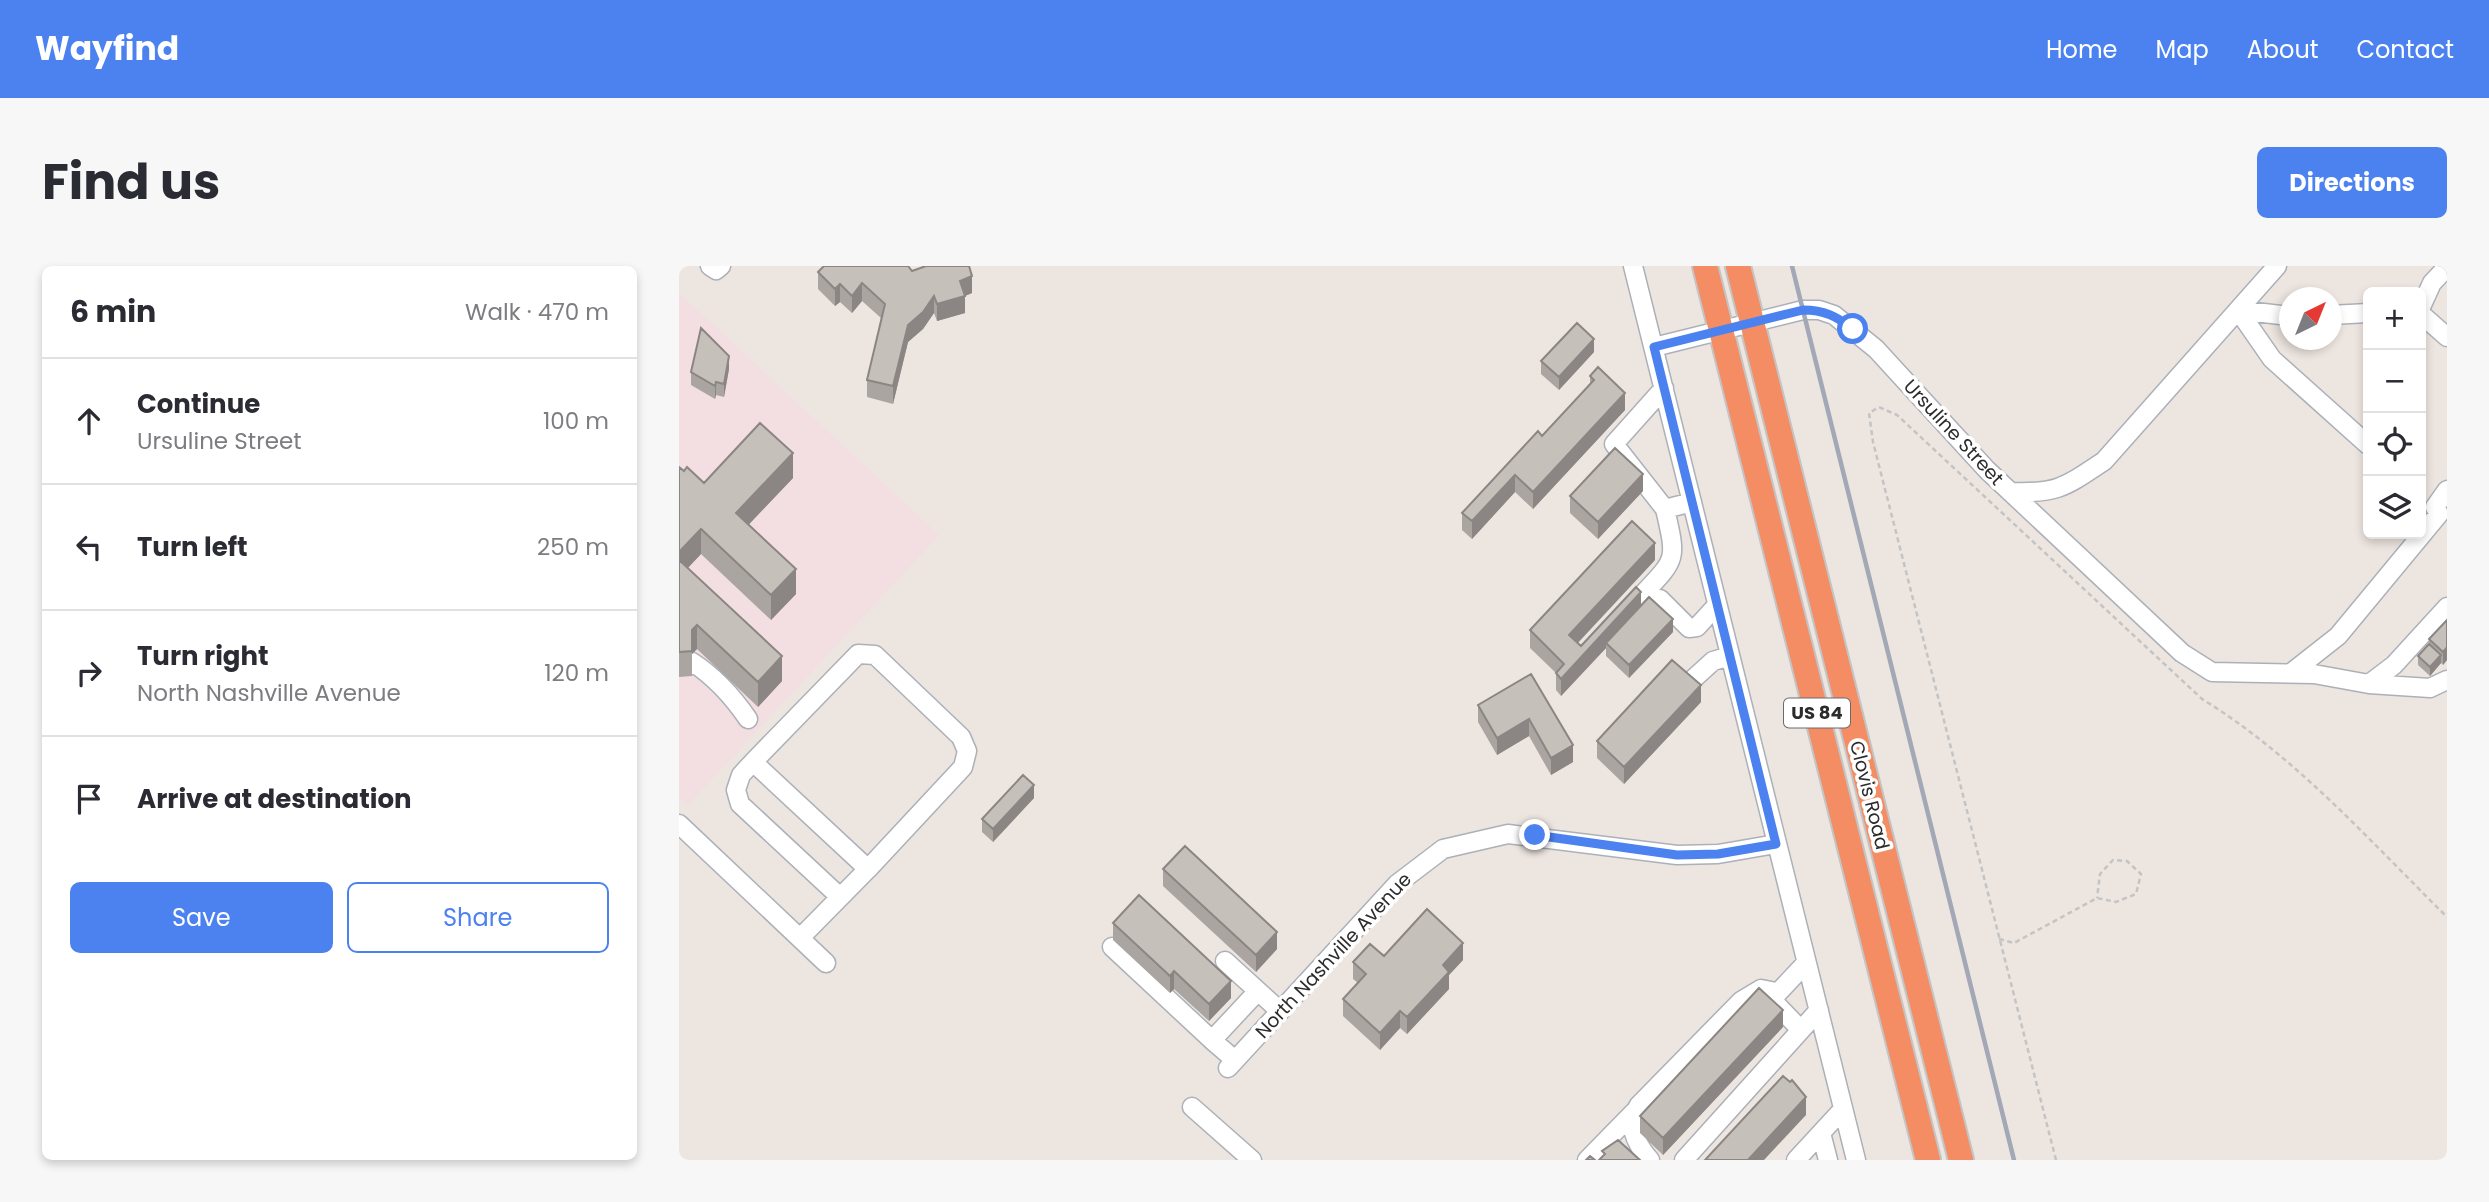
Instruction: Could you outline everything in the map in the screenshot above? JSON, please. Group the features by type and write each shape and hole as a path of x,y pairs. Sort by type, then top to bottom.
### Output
{"highway":[{"name":"Clovis Road","path":"1705,266 1927,1160"},
{"name":"Clovis Road","path":"1738,266 1961,1160"}],"street":[{"path":"710,266 716,270 721,266"},
{"path":"1633,266 1856,1160"},
{"path":"2010,492 2045,493 2073,482 2104,461 2277,266"},
{"path":"2426,296 2432,283 2447,267"},
{"name":"Ursuline Street","path":"1654,347 1803,310 1819,310 1834,315 1876,349 2010,492 2182,653 2212,672 2291,673"},
{"path":"2238,310 2279,315"},
{"path":"2238,310 2272,359 2363,441"},
{"path":"2342,314 2363,313"},
{"path":"2426,318 2447,337"},
{"path":"1641,596 1670,565 1674,557 1665,509 1614,444 1664,388"},
{"path":"2291,673 2338,636 2439,514 2435,507 2447,490"},
{"path":"1665,509 1692,502"},
{"path":"2426,508 2435,518"},
{"path":"1660,599 1689,628 1697,626 1717,606"},
{"path":"2369,684 2394,665 2447,607"},
{"path":"800,938 868,869 963,766 967,751 961,737 875,655 857,654 741,775 736,790 740,804 840,897"},
{"path":"1691,681 1713,661 1730,656"},
{"path":"692,665 692,662 701,668 735,699 748,719"},
{"path":"2291,673 2315,674 2369,684 2430,688 2447,680"},
{"path":"753,762 868,869"},
{"path":"679,824 826,963"},
{"name":"North Nashville Avenue","path":"1214,1042 1231,1064 1397,884 1419,864 1459,843 1508,834 1685,856 1718,854 1776,844"},
{"path":"1112,947 1214,1042 1215,1037 1258,991"},
{"path":"1225,961 1280,1011"},
{"path":"1801,1030 1775,1003 1776,992 1806,963"},
{"path":"1587,1160 1741,1001 1761,989 1776,992"},
{"path":"1684,1160 1819,1010"},
{"path":"1192,1107 1252,1160"},
{"path":"1796,1160 1843,1109"},
{"path":"1634,1112 1637,1145 1650,1160"},
{"path":"1821,1133 1828,1160"}],"path":[{"path":"1879,407 1869,413 1873,442 2056,1160"},
{"path":"1999,939 2014,943 2097,898 2116,902 2136,894 2141,874 2127,861 2113,860 2100,874 2097,898"}],"shaded area":[{"path":"679,293 939,535 688,805 679,796"}],"building":[{"path":"824,266 908,266 912,271 926,266 969,266 972,276 960,281 965,296 937,304 934,296 923,312 908,325 893,386 867,380 885,304 862,283 852,296 840,284 835,289 818,272"},
{"path":"1577,323 1594,339 1559,377 1541,361"},
{"path":"701,328 729,356 724,384 716,382 715,386 691,372"},
{"path":"1598,367 1625,393 1533,492 1515,475 1472,521 1462,513 1538,431 1542,436 1594,380 1590,376"},
{"path":"760,423 793,453 736,513 796,569 771,595 701,529 679,552 679,467 684,471 687,467 704,483"},
{"path":"1615,448 1643,474 1598,522 1570,496"},
{"path":"1632,521 1655,543 1569,635 1581,646 1636,587 1641,592 1561,679 1556,673 1564,664 1530,630"},
{"path":"679,560 782,656 758,682 697,625 692,630 692,651 679,652"},
{"path":"1649,597 1673,619 1629,665 1606,643"},
{"path":"2447,620 2447,647 2443,652 2429,639"},
{"path":"2429,644 2441,655 2430,667 2418,656"},
{"path":"1672,660 1701,685 1624,767 1597,741"},
{"path":"1531,674 1573,745 1551,758 1529,719 1497,738 1478,705"},
{"path":"1023,775 1034,785 993,829 982,819"},
{"path":"1185,846 1277,932 1256,955 1163,869"},
{"path":"1139,895 1231,981 1209,1004 1174,971 1170,976 1113,923"},
{"path":"1427,909 1463,943 1443,965 1449,972 1407,1017 1400,1011 1380,1033 1343,999 1366,974 1353,962 1370,944 1384,956"},
{"path":"1759,988 1783,1010 1663,1138 1640,1116"},
{"path":"1783,1076 1790,1082 1792,1080 1806,1097 1748,1160 1705,1160"},
{"path":"1618,1140 1640,1160 1599,1160 1605,1154 1602,1151"}],"railway":[{"path":"1792,266 2014,1160"}],"route":[{"path":"1535,835 1694,856 1776,844 1654,347 1803,310 1819,310 1834,315 1853,329"}]}
